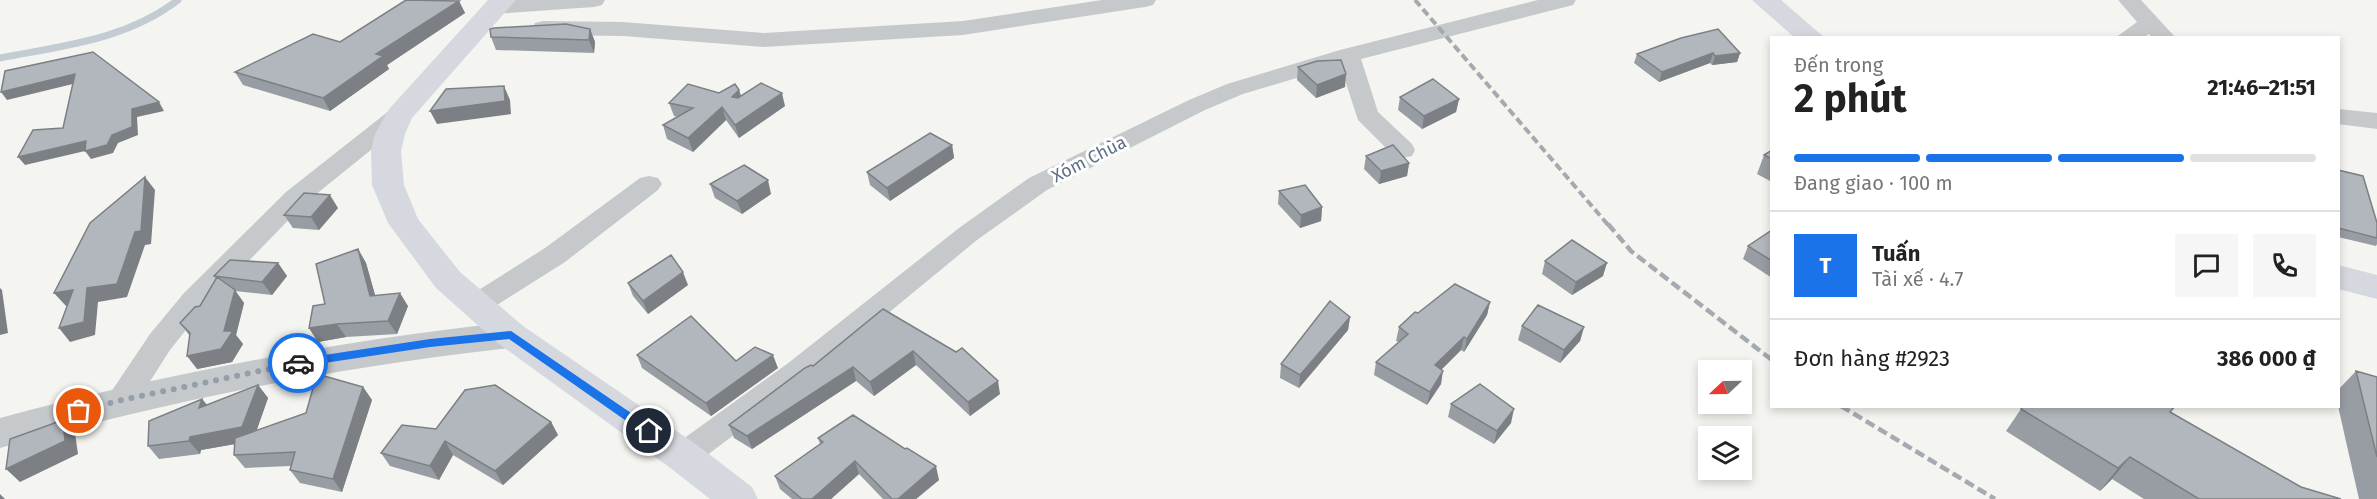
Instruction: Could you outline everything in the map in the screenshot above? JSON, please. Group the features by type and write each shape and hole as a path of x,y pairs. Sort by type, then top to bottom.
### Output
{"main road":[{"path":"1765,0 1810,36"},
{"path":"506,17 471,33 399,115 390,134 386,151 388,185 404,223 448,280 511,335 683,456 738,499"},
{"path":"2340,278 2377,287"}],"street":[{"path":"506,17 594,0"},
{"path":"506,17 596,27 764,40 963,28 1144,0"},
{"name":"Xóm Chùa","path":"683,456 797,372 968,234 1038,184 1197,105 1283,73 1471,22 1565,0"},
{"path":"2129,0 2158,30 2134,36"},
{"path":"1348,55 1367,115 1403,150"},
{"path":"122,400 160,342 194,300 295,198 399,115"},
{"path":"2340,116 2377,121"},
{"path":"476,305 555,255 649,184"},
{"path":"0,433 122,400 274,367 430,343 511,335"}],"building":[{"path":"406,0 459,1 376,54 383,56 323,98 235,72 313,34 340,42"},
{"path":"566,24 590,29 589,40 491,37 490,29 494,28"},
{"path":"1718,29 1740,53 1715,56 1713,53 1662,72 1637,54 1681,38"},
{"path":"93,52 159,102 132,109 132,127 112,135 107,145 85,151 86,141 18,157 33,130 63,128 75,74 1,92 5,71"},
{"path":"1341,60 1346,74 1317,85 1298,67 1317,61"},
{"path":"1433,79 1459,99 1424,116 1400,97"},
{"path":"761,83 782,93 735,125 722,107 688,138 663,125 693,108 669,103 688,84 719,93 735,84 739,90 732,97 738,98"},
{"path":"504,86 505,101 430,111 446,89"},
{"path":"930,133 952,145 887,188 867,172"},
{"path":"1393,145 1409,163 1381,171 1366,156"},
{"path":"744,165 768,180 737,201 710,184"},
{"path":"2340,170 2363,176 2377,223 2377,238 2340,229"},
{"path":"145,177 141,231 135,232 117,284 87,288 84,322 59,328 73,290 54,293 90,223"},
{"path":"1305,185 1322,207 1301,215 1279,191"},
{"path":"304,193 330,195 311,217 284,215"},
{"path":"1770,231 1770,260 1748,246"},
{"path":"1572,240 1607,263 1576,282 1545,261"},
{"path":"358,249 370,296 400,293 388,321 309,328 313,306 325,304 316,264"},
{"path":"671,255 683,272 643,301 628,283"},
{"path":"230,260 278,263 262,282 214,276"},
{"path":"217,277 235,290 224,331 233,331 221,349 187,356 190,333 180,323 195,307 200,306"},
{"path":"1455,284 1490,302 1467,339 1464,337 1435,365 1443,371 1430,392 1376,362 1408,334 1399,327 1415,312 1418,313"},
{"path":"1330,301 1350,317 1300,375 1281,364"},
{"path":"1538,305 1584,327 1564,350 1522,326"},
{"path":"883,309 956,352 962,348 998,381 968,402 913,351 870,382 853,367 747,436 729,425 805,368 813,366"},
{"path":"691,316 736,361 755,347 773,355 706,403 637,355"},
{"path":"2356,371 2377,377 2377,457"},
{"path":"317,374 363,387 333,479 290,470 295,452 234,455 235,438 306,413"},
{"path":"1480,384 1514,409 1497,431 1451,404"},
{"path":"258,385 242,427 190,437 189,441 148,446 149,421 202,399 199,408"},
{"path":"495,385 551,422 495,471 445,441 430,466 381,453 402,425 436,429 465,390"},
{"path":"2173,408 2170,412 2301,487 2341,499 2199,499 2130,457 2118,468 2021,409"},
{"path":"853,415 936,466 898,499 892,499 855,461 812,499 802,499 775,476 823,442 818,438"},
{"path":"63,420 65,441 6,469 10,439"}],"waterway":[{"path":"0,58 70,45 115,33 137,24 178,0"}],"railway":[{"path":"1415,0 1609,226"},
{"path":"1608,224 1631,251 1770,358"},
{"path":"1844,408 1995,499"}],"way so far":[{"path":"79,411 298,363"}],"route":[{"path":"298,363 430,343 511,335 649,431"}]}
